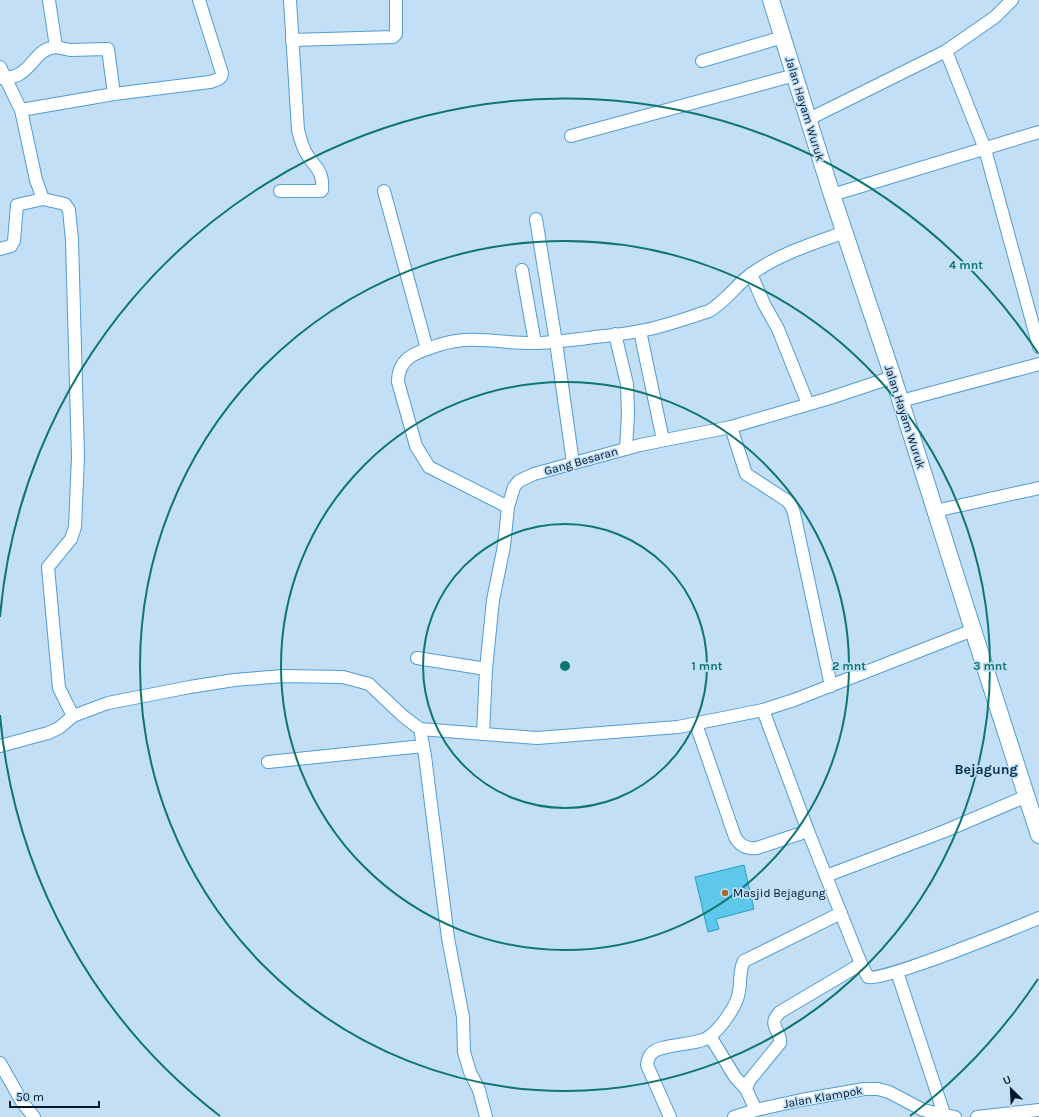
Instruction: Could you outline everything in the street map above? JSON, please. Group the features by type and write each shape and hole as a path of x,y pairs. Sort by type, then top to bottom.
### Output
{"main road":[{"name":"Jalan Hayam Wuruk","path":"771,0 832,195 893,377 1039,834"}],"street":[{"path":"49,0 56,47"},
{"path":"21,110 114,94 217,80 221,77 222,72 199,0"},
{"path":"280,191 321,191 323,187 320,172 306,153 299,136 297,125 290,0"},
{"path":"292,40 393,37 396,34 396,0"},
{"path":"809,118 946,51 995,17 1012,0"},
{"path":"702,61 783,37"},
{"path":"44,199 36,180 21,110 2,75 22,73 42,51 49,48 56,47 70,50 108,49 114,94"},
{"path":"946,51 985,149 1039,347"},
{"path":"571,136 795,75"},
{"path":"832,195 1039,132"},
{"path":"384,191 427,349"},
{"path":"0,248 11,246 14,241 17,205 44,199 65,204 67,206 72,240 78,457 75,527 71,539 48,567 59,688 73,716"},
{"path":"536,219 556,342 573,463"},
{"path":"508,507 429,467 416,446 398,382 398,373 407,359 414,354 427,349 463,340 535,344 556,342 640,331 709,311 719,305 727,295 751,274 792,252 844,232"},
{"path":"522,270 535,344"},
{"path":"751,274 764,304 778,329 808,404"},
{"path":"640,331 663,440"},
{"path":"615,334 627,384 628,414 626,449"},
{"path":"900,401 1039,364"},
{"name":"Gang Besaran","path":"483,734 486,669 494,600 504,546 508,507 514,487 519,481 534,474 626,449 663,440 731,427 893,377"},
{"path":"731,427 746,474 786,500 791,505 794,512 831,686"},
{"path":"935,511 1039,488"},
{"path":"0,746 48,733 59,728 73,716 108,703 190,687 276,676 316,675 344,677 369,684 403,716 420,729 537,738 678,727 763,710 794,700 973,630"},
{"path":"416,658 486,669"},
{"path":"763,710 808,831 861,964 868,977 872,978 897,972 1039,918"},
{"path":"696,724 738,843 749,849 757,848 808,831"},
{"path":"420,729 448,938 463,1018 464,1052 470,1072 479,1090 486,1117"},
{"path":"268,762 423,746"},
{"path":"826,876 945,832 1026,796"},
{"path":"670,1117 647,1065 648,1057 659,1049 701,1040 710,1036 730,1014 735,1004 739,993 742,966 744,961 841,912"},
{"path":"746,1089 749,1081 780,1043 781,1040 774,1023 775,1017 780,1012 861,964"},
{"path":"897,972 948,1116"},
{"path":"710,1036 735,1077 746,1089 761,1112"},
{"path":"0,1063 22,1102 34,1117"},
{"name":"Jalan Klampok","path":"734,1117 761,1112 836,1093 864,1089 878,1089 889,1092 923,1110 948,1116"},
{"path":"977,1117 1039,1110"}],"building":[{"name":"Masjid Bejagung","path":"744,865 754,909 716,919 719,929 708,932 695,877"}],"place":[{"name":"Masjid Bejagung","path":"725,893"}],"district":[{"name":"Bejagung","path":"986,769"}]}
